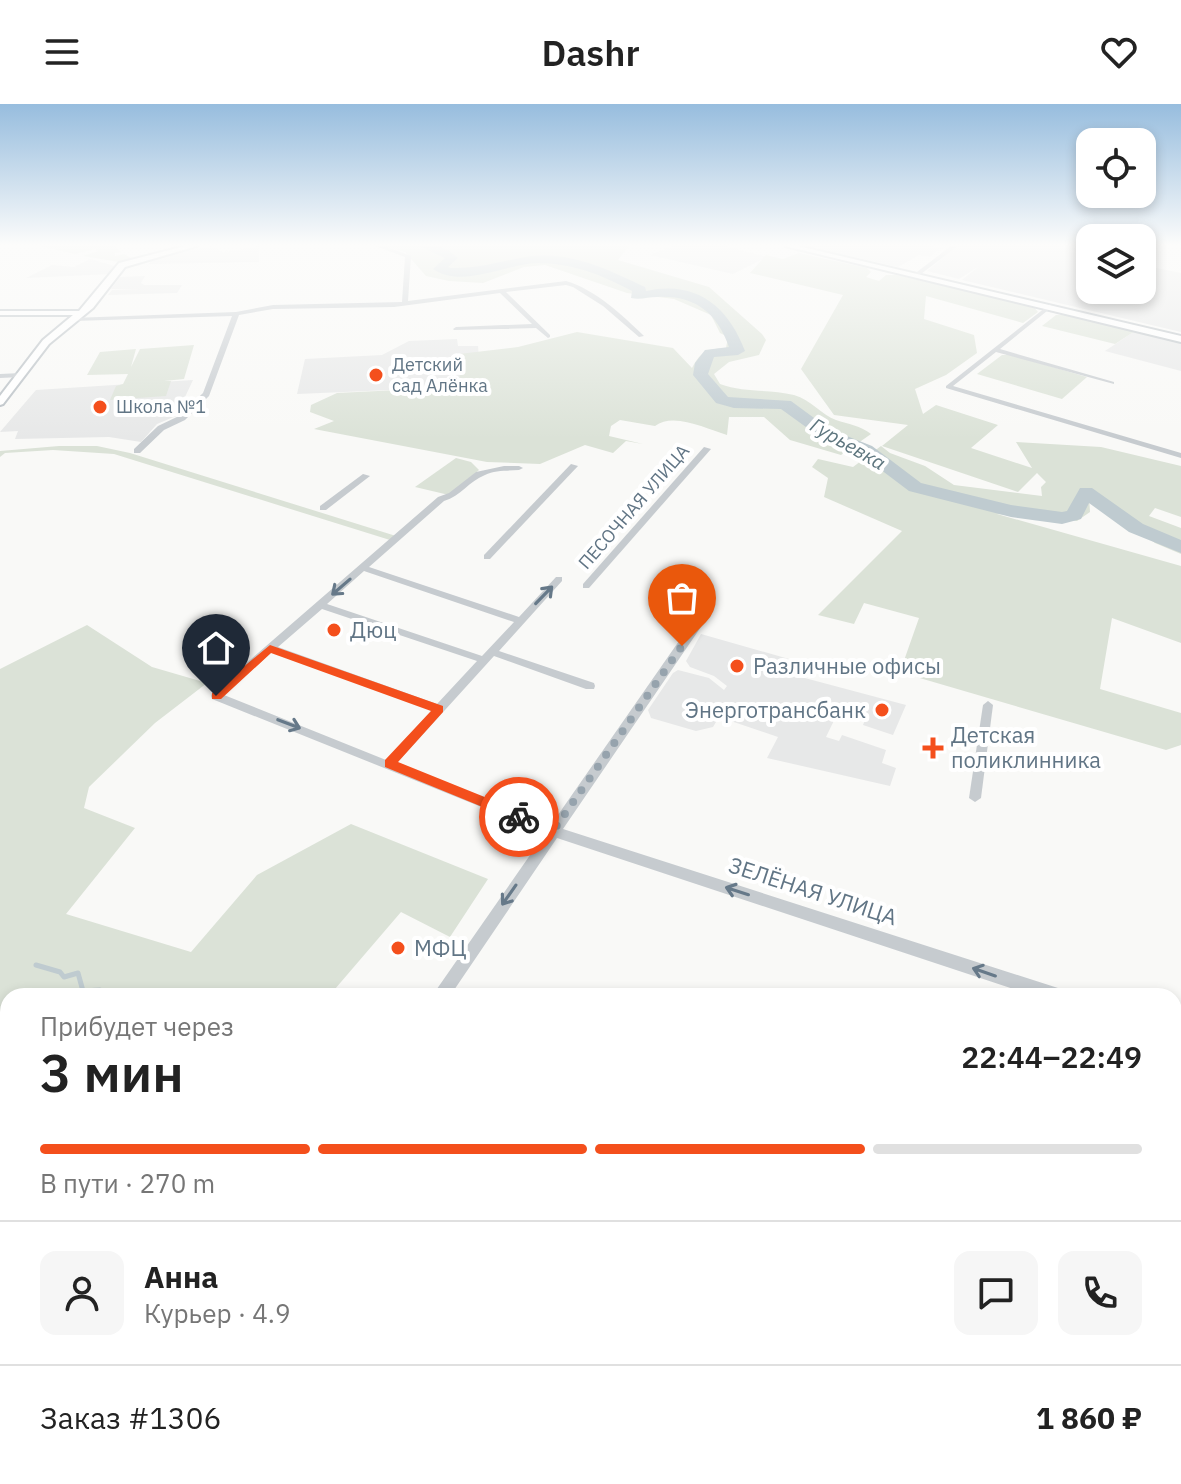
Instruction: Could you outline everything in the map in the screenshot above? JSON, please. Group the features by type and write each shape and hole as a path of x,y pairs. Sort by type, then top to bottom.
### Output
{"main road":[{"path":"0,402 50,337 83,310"},
{"path":"1067,310 1181,339"},
{"path":"0,313 78,316"}],"street":[{"path":"78,316 236,314 255,310"},
{"path":"522,310 548,336"},
{"path":"608,310 641,336"},
{"path":"1045,310 948,387 1181,456"},
{"path":"137,451 165,425 182,418 206,394 236,314"},
{"path":"456,329 538,326"},
{"path":"996,350 1112,383"},
{"path":"0,376 21,375"},
{"name":"ПЕСОЧНАЯ УЛИЦА","path":"586,586 707,449"},
{"path":"487,557 574,466"},
{"path":"519,468 486,471 476,475 453,497 441,499 216,696 553,831"},
{"path":"323,508 366,476"},
{"path":"363,568 519,620"},
{"path":"389,764 559,579"},
{"path":"321,605 590,686"},
{"path":"445,988 699,621"},
{"path":"270,648 439,709"},
{"path":"975,798 988,705"},
{"name":"ЗЕЛЁНАЯ УЛИЦА","path":"553,831 1034,988"}],"shaded area":[{"path":"700,310 735,310 766,340 759,355 729,362 714,374 720,384 794,395 831,418 871,434 841,455 790,440 764,417 729,417 727,435 681,421 663,422 655,426 620,420 611,426 609,436 643,444 626,441 613,453 585,445 540,464 487,462 314,429 334,421 310,412 311,405 337,393 460,387 459,354 518,347 577,332 673,348 692,368 705,352 726,348 728,337 720,333 711,315"},
{"path":"834,310 925,310 924,319 974,335 977,353 946,375 915,389 923,414 936,405 998,425 971,448 1032,468 1016,442 1101,447 1181,466 1181,517 1155,508 1149,516 1181,528 1181,554 1155,543 1101,500 1089,496 1090,512 1077,521 997,514 1181,566 1181,643 1112,618 1100,689 1181,713 1181,745 1166,750 906,674 901,669 919,618 864,603 854,624 818,615 902,531 824,497 828,478 812,467 818,459 853,467 881,446 890,453 925,466 954,485 1042,496 1041,487 1046,482 1037,473 1018,492 882,446 908,425 834,415 801,369"},
{"path":"978,310 1038,312 1023,323"},
{"path":"1090,310 1181,310 1181,332"},
{"path":"1069,314 1135,331 1115,344 1042,326 1056,315"},
{"path":"1135,331 1181,343 1181,371 1105,351"},
{"path":"457,339 458,346 478,346 479,358 459,360 454,366 460,372 461,387 297,394 305,359 382,355 409,341"},
{"path":"194,345 184,379 164,381 171,381 166,396 110,400 116,386 123,384 128,374 87,375 100,352 136,349 131,367 140,349"},
{"path":"1002,355 1087,377 1062,399 977,374"},
{"name":"Школа №1","path":"193,380 176,416 157,424 141,442 109,437 15,439 18,431 0,432 36,390"},
{"path":"97,446 130,453 396,536 390,540 114,454 53,450 5,453 0,457 0,451"},
{"path":"456,458 471,462 479,470 449,495 415,487"},
{"path":"87,625 152,667 207,683 155,723 89,787 84,808 135,828 66,914 191,952 257,875 351,824 488,879 450,937 401,912 336,988 0,988 0,669"},
{"path":"701,634 796,661 806,666 801,677 906,705 893,735 863,725 865,720 859,710 842,704 826,737 839,741 842,735 886,750 882,763 896,768 890,786 767,758 778,737 719,717 713,727 696,731 651,718 648,710 678,670 709,678 724,690 727,686 714,676 690,667 686,661"}],"waterway":[{"name":"Гурьевка","path":"715,310 726,323 738,351 710,353 702,363 700,375 722,400 785,404 823,432 866,450 915,487 1011,511 1062,518 1074,515 1086,492 1136,528 1181,547"},
{"path":"36,965 60,972 64,977 78,973 82,988"}],"way so far":[{"path":"519,817 553,831 682,646"}],"place":[{"name":"Детский сад Алёнка","path":"376,375"},
{"name":"Школа №1","path":"100,407"},
{"name":"Дюц","path":"334,630"},
{"name":"Различные офисы","path":"737,666"},
{"name":"Энерготрансбанк","path":"882,710"},
{"name":"Детская поликлинника","path":"933,748"},
{"name":"МФЦ","path":"398,948"}],"route":[{"path":"216,696 270,648 439,709 389,764 519,817"}]}
